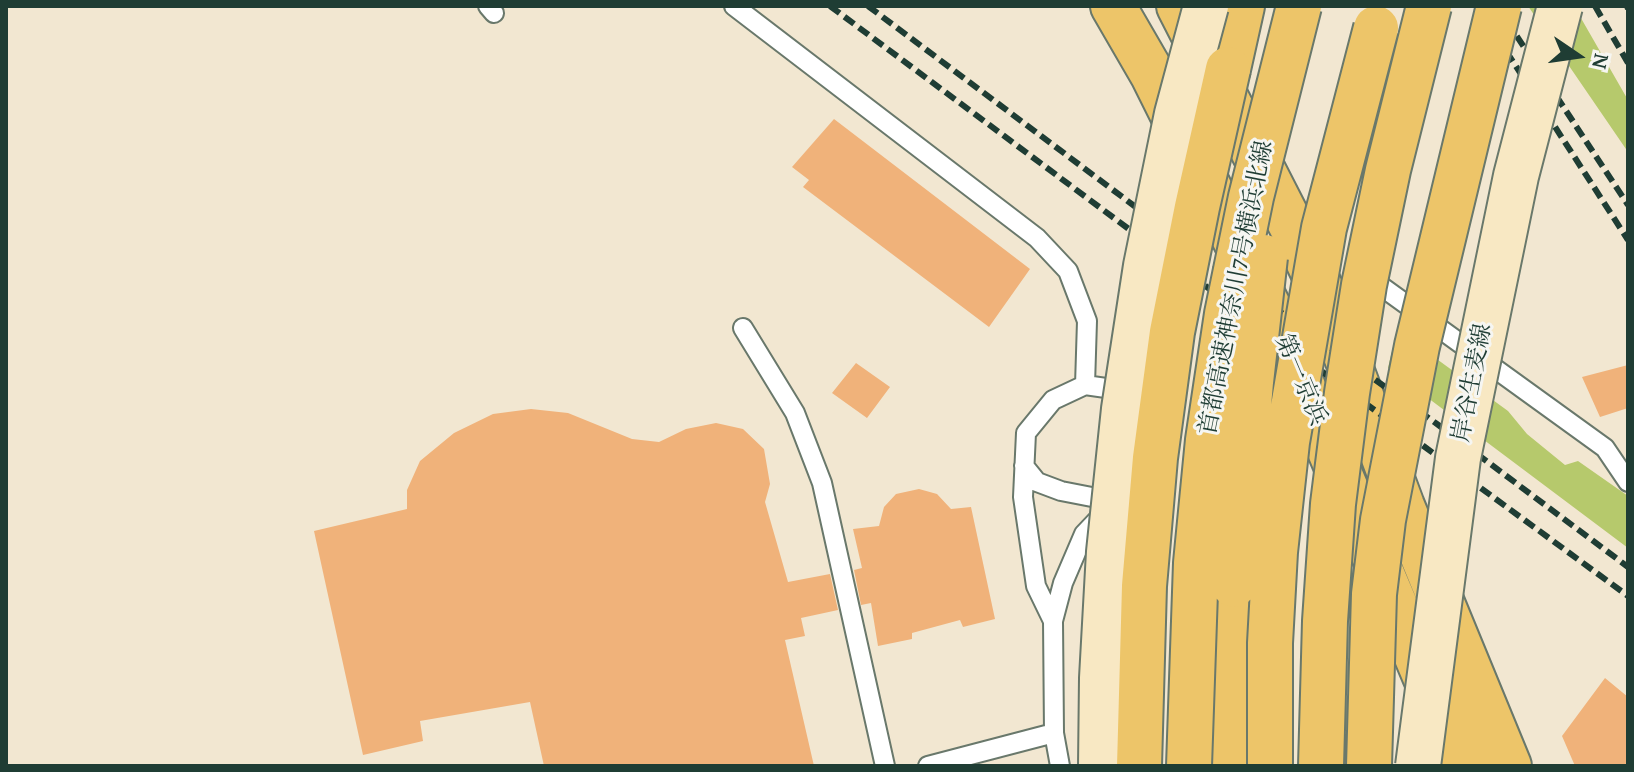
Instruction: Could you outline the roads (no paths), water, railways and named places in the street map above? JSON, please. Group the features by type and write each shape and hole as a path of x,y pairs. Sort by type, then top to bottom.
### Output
{"highway":[{"name":"第一京浜","path":"1113,6 1153,75 1273,316 1463,766"},
{"name":"第一京浜","path":"1179,6 1292,227 1333,286 1402,506 1509,766"},
{"path":"1139,766 1144,586 1155,458 1172,332 1242,6"},
{"name":"首都高速神奈川7号横浜北線","path":"1189,766 1196,563 1208,440 1227,314 1251,197 1299,6"},
{"path":"1230,766 1234,585 1255,338 1282,148 1312,6"},
{"path":"1270,766 1270,643 1275,552 1287,442 1324,228 1348,128 1384,6"},
{"path":"1321,766 1325,621 1333,504 1347,393 1364,285 1388,170 1429,6"},
{"path":"1369,766 1374,594 1383,520 1417,346 1499,6"}],"street":[{"path":"1101,766 1109,552 1124,409 1146,266 1177,114 1206,6"},
{"name":"岸谷生麦線","path":"1418,766 1444,550 1461,443 1516,176 1560,6"}],"lane":[{"path":"734,6 1048,249 1068,271 1087,321 1085,385"},
{"path":"1333,286 1362,272 1605,448 1628,482"},
{"path":"743,328 795,413 822,483 885,766"},
{"path":"1142,416 1290,355"},
{"path":"1053,621 1036,586 1023,497 1026,433 1053,400 1085,385 1113,389 1142,416 1147,446 1144,465 1124,494 1084,534 1063,583 1053,621 1054,733 1060,766"},
{"path":"1024,466 1037,482 1061,491 1097,498 1124,494"},
{"path":"928,766 1054,733"}],"railway":[{"path":"830,6 1628,596"},
{"path":"868,6 1173,235 1437,424 1628,567"},
{"path":"1477,6 1628,240"},
{"path":"1497,6 1628,205"},
{"path":"1595,6 1628,63"}]}
